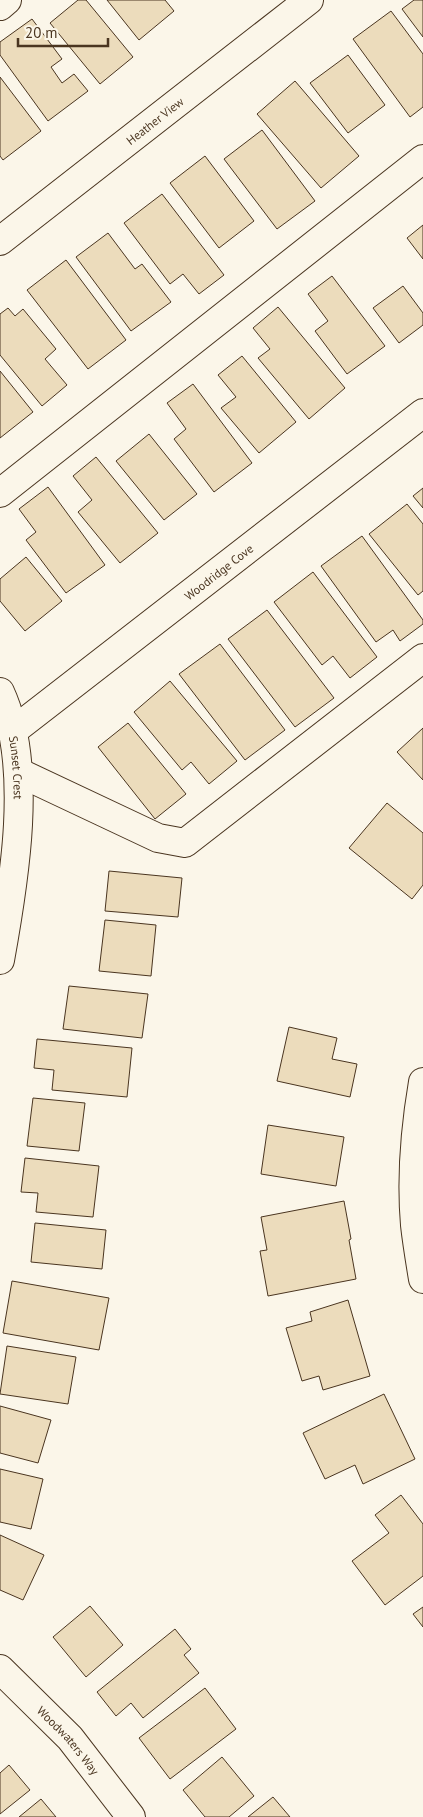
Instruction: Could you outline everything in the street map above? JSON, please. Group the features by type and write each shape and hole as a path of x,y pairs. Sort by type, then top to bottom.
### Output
{"street":[{"path":"0,6 7,0"},
{"name":"Heather View","path":"0,241 310,0"},
{"path":"0,493 423,159"},
{"name":"Woodridge Cove","path":"13,730 423,413"},
{"path":"18,772 158,838 185,843 423,658"},
{"name":"Sunset Crest","path":"0,692 13,730 18,772 16,844 8,918 0,960"},
{"path":"423,1082 418,1113 414,1169 415,1225 423,1279"},
{"name":"Woodwaters Way","path":"0,1669 70,1738 131,1817"}],"building":[{"path":"78,0 86,0 133,57 100,84 50,23"},
{"path":"107,0 165,0 174,11 139,40"},
{"path":"414,0 423,0 423,37 402,9"},
{"path":"391,11 423,54 423,107 410,117 353,39"},
{"path":"32,19 62,59 51,67 62,83 74,74 88,91 48,121 0,55 0,42"},
{"path":"348,55 385,105 348,133 310,83"},
{"path":"0,77 41,131 3,160 0,156"},
{"path":"295,81 359,156 321,188 257,114"},
{"path":"262,130 315,201 277,229 224,159"},
{"path":"205,156 254,221 219,248 170,183"},
{"path":"162,194 224,275 199,294 183,274 170,284 124,223"},
{"path":"423,225 423,259 407,238"},
{"path":"108,233 135,269 142,264 171,302 131,331 76,257"},
{"path":"66,260 126,340 88,369 27,290"},
{"path":"332,276 385,346 347,374 315,331 328,321 308,294"},
{"path":"403,286 423,313 423,325 399,343 373,308"},
{"path":"278,307 345,388 309,419 258,358 270,349 253,328"},
{"path":"8,308 15,316 23,309 56,349 45,359 67,385 42,406 0,355 0,314"},
{"path":"242,356 296,422 259,453 221,408 236,397 218,375"},
{"path":"0,371 33,412 0,438"},
{"path":"193,384 252,463 214,492 174,439 186,429 167,403"},
{"path":"149,434 197,494 164,520 116,461"},
{"path":"96,457 158,533 120,563 78,512 92,500 73,476"},
{"path":"48,487 105,565 66,593 26,540 36,532 19,509"},
{"path":"423,488 423,508 413,496"},
{"path":"407,504 423,524 423,591 418,595 369,534"},
{"path":"362,536 423,620 423,624 400,641 393,630 376,642 321,566"},
{"path":"26,557 62,601 25,631 0,601 0,579"},
{"path":"313,572 377,657 350,678 333,656 322,665 274,602"},
{"path":"267,610 334,698 295,727 228,639"},
{"path":"220,644 285,730 245,760 179,674"},
{"path":"170,681 237,761 209,784 191,762 182,770 134,712"},
{"path":"128,723 186,794 155,819 98,747"},
{"path":"423,728 423,780 397,752"},
{"path":"387,803 423,833 423,885 412,899 349,848"},
{"path":"109,871 182,878 178,917 105,911"},
{"path":"105,920 156,925 151,976 99,971"},
{"path":"69,986 148,994 142,1038 63,1029"},
{"path":"289,1027 337,1038 332,1059 357,1064 350,1097 277,1081"},
{"path":"37,1039 132,1048 127,1097 52,1090 54,1070 34,1068"},
{"path":"33,1098 85,1103 79,1151 27,1146"},
{"path":"268,1125 344,1137 336,1186 261,1174"},
{"path":"25,1158 99,1166 93,1217 36,1212 38,1193 21,1192"},
{"path":"344,1201 356,1279 268,1296 260,1251 267,1250 261,1217"},
{"path":"35,1223 106,1230 102,1269 31,1262"},
{"path":"12,1281 109,1298 99,1350 3,1333"},
{"path":"348,1300 370,1376 323,1390 319,1376 302,1381 286,1328 312,1321 310,1312"},
{"path":"7,1346 76,1357 68,1404 0,1394"},
{"path":"384,1394 415,1459 363,1484 355,1465 325,1479 303,1433"},
{"path":"0,1406 51,1420 38,1463 0,1453"},
{"path":"0,1469 43,1479 31,1529 0,1522"},
{"path":"401,1495 423,1524 423,1576 385,1605 352,1561 389,1533 375,1515"},
{"path":"0,1535 44,1555 23,1600 0,1590"},
{"path":"90,1606 123,1645 86,1677 53,1637"},
{"path":"423,1607 423,1627 413,1614"},
{"path":"175,1629 191,1649 184,1655 199,1673 143,1718 131,1703 116,1716 97,1692"},
{"path":"205,1688 236,1729 170,1779 139,1738"},
{"path":"222,1757 254,1796 229,1817 205,1817 183,1790"},
{"path":"9,1765 30,1790 0,1814 0,1773"},
{"path":"273,1797 290,1817 248,1817"},
{"path":"41,1799 56,1817 19,1817"}]}
